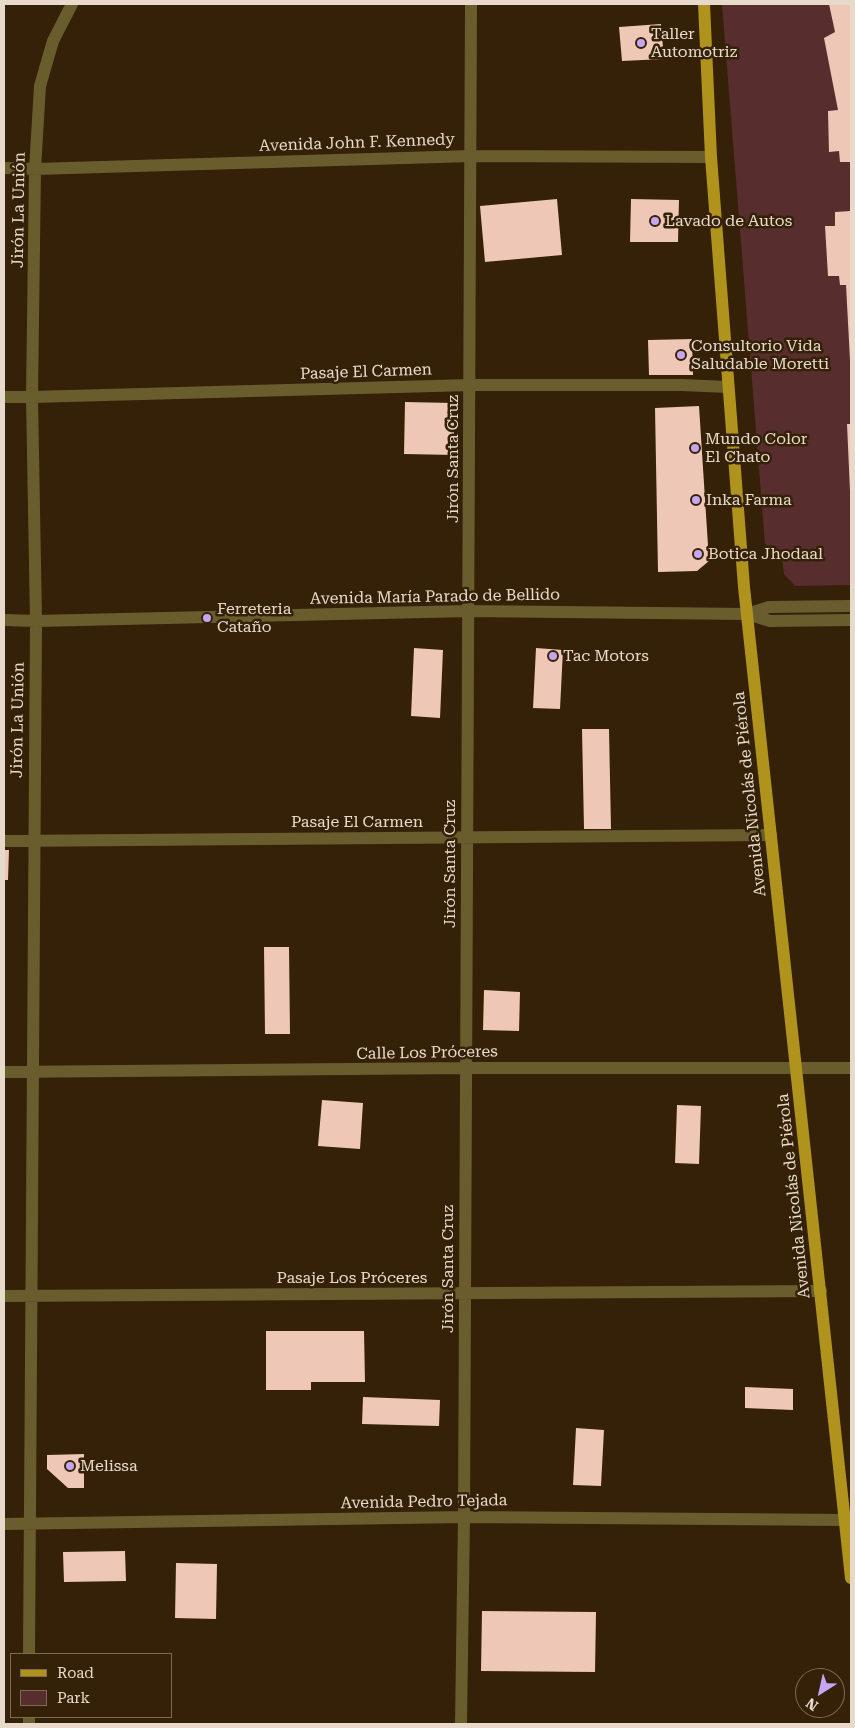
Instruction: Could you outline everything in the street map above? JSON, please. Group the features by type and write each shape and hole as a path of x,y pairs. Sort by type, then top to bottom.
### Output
{"main road":[{"name":"Avenida Nicolás de Piérola","path":"704,4 711,156 747,614 851,1578"}],"street":[{"name":"Jirón La Unión","path":"29,1653 33,841 36,621 32,398 35,169 40,86 53,41 72,4"},
{"name":"Jirón Santa Cruz","path":"461,1724 464,1517 466,837 472,4"},
{"name":"Avenida John F. Kennedy","path":"4,168 35,169 472,156 711,156"},
{"name":"Pasaje El Carmen","path":"4,396 32,398 470,385 682,385 728,387"},
{"name":"Avenida María Parado de Bellido","path":"4,620 36,621 468,611 747,614 769,607 851,606"},
{"name":"Avenida María Parado de Bellido","path":"747,614 770,622 851,620"},
{"name":"Pasaje El Carmen","path":"4,841 771,835"},
{"name":"Calle Los Próceres","path":"4,1072 465,1068 851,1068"},
{"name":"Pasaje Los Próceres","path":"4,1296 821,1291"},
{"name":"Avenida Pedro Tejada","path":"4,1524 464,1517 845,1520"}],"green space":[{"path":"722,4 851,4 851,585 795,586 784,574 782,558 765,544"}],"building":[{"path":"829,4 851,4 851,162 840,162 839,151 829,152 828,111 838,110 824,38 835,32"},
{"name":"Taller Automotriz","path":"661,24 664,59 622,61 619,27"},
{"path":"557,199 562,255 485,262 480,206"},
{"name":"Lavado de Autos","path":"631,199 679,200 678,242 630,242"},
{"path":"851,211 850,360 846,285 840,285 839,276 828,276 825,226 835,226 835,212"},
{"path":"692,339 693,375 649,375 648,340"},
{"path":"405,402 454,403 454,455 404,454"},
{"path":"699,406 709,561 697,571 658,572 655,408"},
{"path":"847,424 851,424 851,491 850,491"},
{"path":"414,648 443,650 440,718 411,716"},
{"path":"536,648 563,650 560,709 533,708"},
{"path":"582,729 609,729 611,829 584,829"},
{"path":"4,850 9,850 8,880 4,880"},
{"path":"264,947 289,947 290,1034 265,1034"},
{"path":"484,990 520,992 519,1031 483,1030"},
{"path":"322,1100 363,1103 360,1149 318,1146"},
{"path":"677,1105 701,1106 699,1164 675,1163"},
{"path":"266,1331 364,1331 365,1382 311,1382 311,1390 266,1390"},
{"path":"745,1387 793,1389 793,1410 745,1408"},
{"path":"363,1397 440,1400 439,1426 362,1424"},
{"path":"576,1428 604,1430 601,1486 573,1485"},
{"path":"84,1454 84,1488 68,1488 47,1469 47,1455"},
{"path":"125,1551 126,1581 64,1582 63,1552"},
{"path":"176,1563 217,1564 216,1619 175,1618"},
{"path":"482,1611 596,1612 595,1672 481,1671"}],"place":[{"name":"Taller Automotriz","path":"641,43"},
{"name":"Lavado de Autos","path":"655,221"},
{"name":"Consultorio Vida Saludable Moretti","path":"681,355"},
{"name":"Mundo Color El Chato","path":"695,448"},
{"name":"Inka Farma","path":"696,500"},
{"name":"Botica Jhodaal","path":"698,554"},
{"name":"Ferreteria Cataño","path":"207,618"},
{"name":"Tac Motors","path":"553,656"},
{"name":"Melissa","path":"70,1466"}]}
